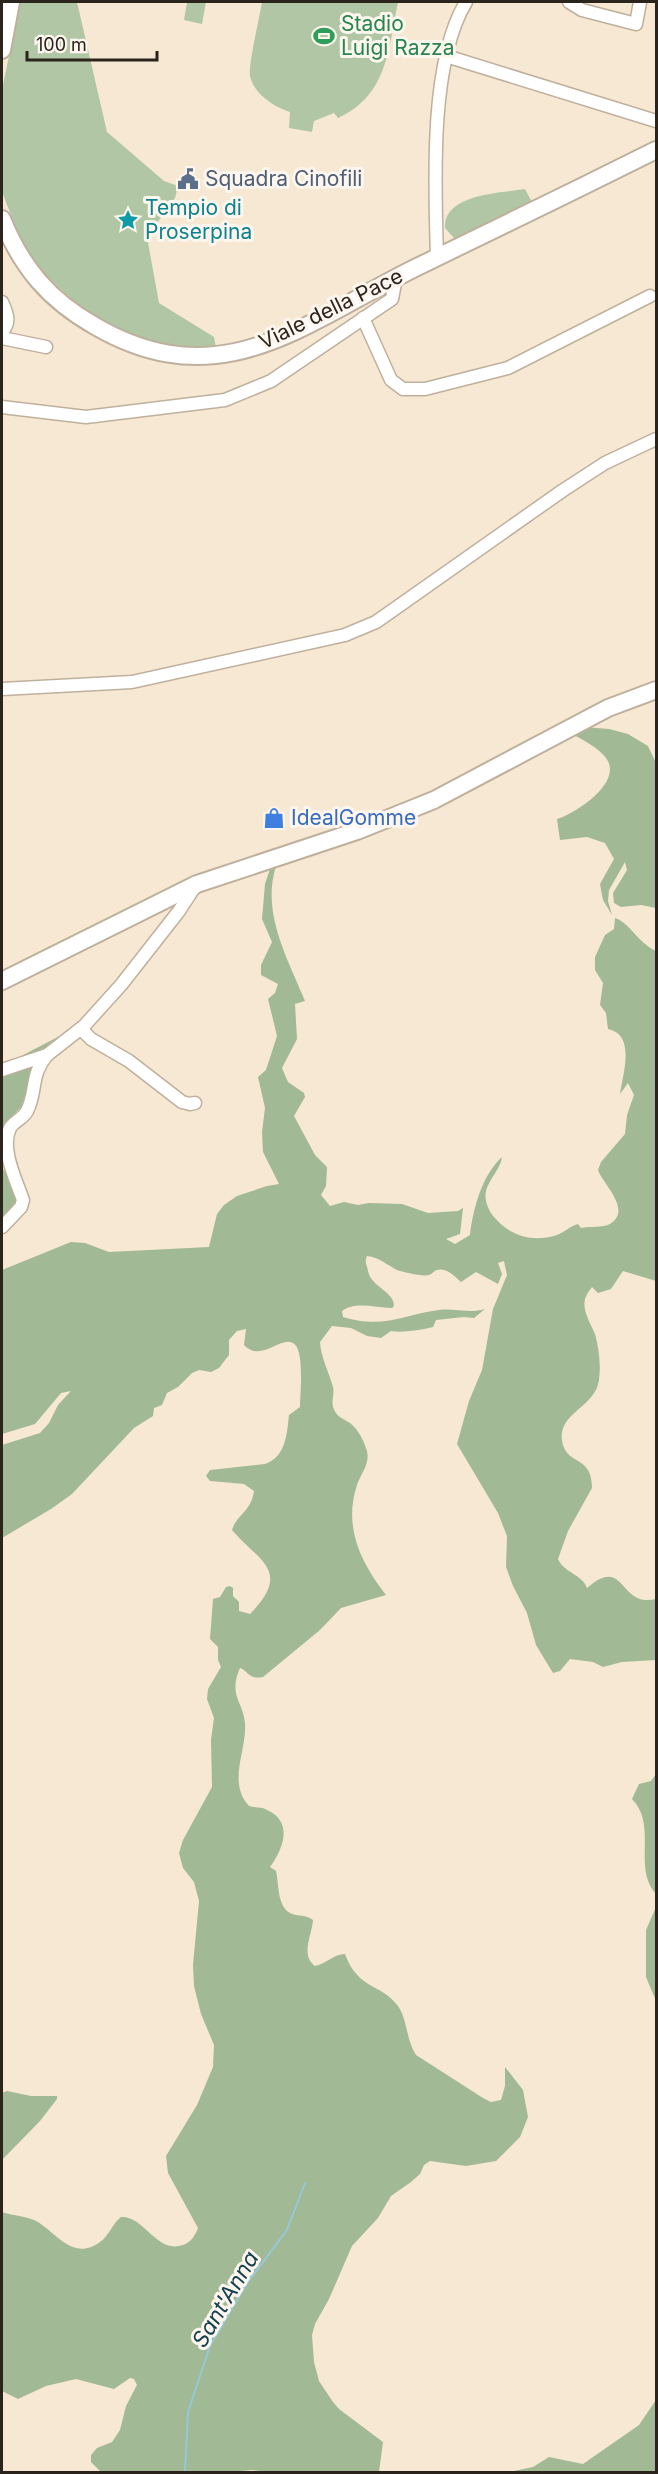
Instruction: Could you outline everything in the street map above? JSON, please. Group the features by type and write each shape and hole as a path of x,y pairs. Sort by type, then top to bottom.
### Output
{"main road":[{"path":"2,50 12,2"},
{"name":"Viale della Pace","path":"2,219 22,263 48,293 79,317 117,339 156,353 183,357 216,356 254,348 280,338 396,278 657,150"},
{"path":"2,981 197,884 357,831 434,800 608,708 657,690"}],"street":[{"path":"437,258 435,199 440,92 456,18 466,2"},
{"path":"569,2 582,10 636,24 640,2"},
{"path":"446,56 657,121"},
{"path":"2,407 86,417 225,400 271,381 392,299 396,278"},
{"path":"363,318 391,380 403,389 425,389 508,368 650,296"},
{"path":"2,302 8,315 7,325 2,332"},
{"path":"2,338 46,347"},
{"path":"2,689 132,682 345,635 376,622 605,463 657,439"},
{"path":"2,1070 47,1054 81,1029 121,985 179,911 197,884"},
{"path":"81,1029 91,1039 129,1061 182,1102 195,1103"},
{"path":"2,1227 21,1207 23,1200 7,1153 5,1139 13,1124 27,1112 34,1076 47,1054"}],"green space":[{"path":"20,2 77,2 107,132 164,181 178,186 175,198 147,237 159,303 214,337 216,348 172,350 119,332 81,307 44,274 22,243 2,192 2,90"},
{"path":"187,2 206,2 202,24 184,20"},
{"name":"Stadio Luigi Razza","path":"262,2 398,2 388,54 376,84 367,97 355,108 338,118 334,113 314,121 312,132 289,128 290,112 278,107 260,94 250,76 252,52"},
{"path":"525,189 534,206 465,240 454,238 445,228 447,217 453,208 463,202 489,194"},
{"path":"585,727 609,729 628,734 648,746 656,763 656,908 641,905 621,907 614,903 613,893 627,870 625,862 609,890 608,901 612,915 603,900 600,884 614,859 605,843 587,837 560,840 557,819 586,803 609,777 610,767 603,754 571,733"},
{"path":"276,866 272,884 274,918 284,952 305,1001 295,1004 297,1039 282,1068 288,1082 304,1093 305,1097 294,1116 315,1155 327,1167 326,1186 321,1195 330,1206 344,1202 358,1205 402,1204 428,1213 458,1211 463,1208 460,1234 446,1239 455,1244 470,1235 473,1214 484,1183 502,1157 488,1187 486,1201 488,1208 500,1224 514,1233 530,1238 548,1237 560,1234 578,1224 581,1228 604,1226 616,1218 617,1204 598,1170 601,1162 625,1134 627,1115 634,1095 628,1083 620,1094 625,1066 625,1047 617,1033 608,1029 606,1013 600,1005 603,983 595,970 595,957 605,935 614,929 615,918 656,951 656,1281 623,1271 611,1289 598,1293 592,1287 585,1298 586,1313 598,1345 599,1380 590,1398 564,1425 562,1434 566,1451 588,1471 592,1488 568,1531 558,1559 564,1567 585,1583 587,1588 600,1579 609,1577 616,1579 635,1596 644,1600 656,1599 656,1660 622,1662 603,1667 593,1662 570,1659 560,1671 553,1673 536,1645 527,1613 506,1567 507,1536 498,1513 457,1444 469,1401 482,1370 493,1309 507,1275 504,1261 498,1263 502,1274 498,1284 476,1272 461,1282 441,1269 430,1275 408,1273 367,1256 366,1262 370,1276 390,1296 394,1306 392,1308 353,1306 342,1311 343,1317 370,1322 439,1310 485,1309 474,1318 436,1320 433,1327 411,1331 391,1331 381,1338 367,1336 351,1328 332,1326 320,1342 323,1359 333,1387 334,1409 339,1416 356,1428 367,1451 366,1464 353,1500 353,1530 362,1557 386,1595 341,1608 320,1630 263,1677 252,1676 240,1668 235,1685 237,1698 244,1715 245,1734 239,1787 249,1806 263,1808 281,1821 284,1836 279,1852 270,1867 276,1871 281,1900 286,1910 313,1920 308,1956 315,1966 345,1954 356,1974 384,1993 398,2006 416,2055 483,2098 491,2102 501,2100 505,2086 505,2067 523,2090 528,2117 520,2137 496,2161 466,2166 430,2161 424,2165 420,2174 391,2196 378,2218 352,2246 329,2299 315,2324 312,2335 314,2362 319,2381 339,2409 383,2442 379,2472 252,2470 101,2472 91,2462 91,2455 97,2448 112,2442 120,2430 126,2406 137,2385 134,2379 130,2378 114,2389 76,2379 46,2386 18,2399 2,2391 2,2212 34,2220 67,2244 82,2249 100,2242 121,2217 137,2222 158,2240 174,2246 188,2242 198,2228 168,2173 166,2156 197,2105 213,2067 214,2045 201,2014 194,1986 193,1965 199,1901 194,1882 183,1868 179,1853 183,1840 212,1787 211,1740 214,1718 207,1699 208,1689 221,1667 218,1660 218,1647 210,1639 213,1599 220,1597 226,1587 230,1586 233,1588 233,1596 239,1602 239,1611 250,1614 263,1599 269,1587 270,1576 267,1567 232,1530 250,1504 254,1491 244,1484 210,1481 206,1476 210,1470 265,1464 277,1456 284,1444 289,1415 300,1407 300,1362 297,1347 293,1343 282,1343 264,1350 250,1350 244,1345 246,1329 237,1331 229,1340 229,1355 219,1368 211,1372 199,1370 192,1373 178,1387 167,1393 162,1405 154,1408 153,1416 134,1428 72,1494 2,1538 2,1445 40,1433 49,1423 58,1405 71,1391 61,1393 35,1424 2,1434 2,1270 71,1242 85,1243 109,1252 209,1247 217,1214 224,1205 237,1196 279,1184 263,1152 262,1132 265,1108 258,1077 266,1070 277,1036 268,999 275,993 278,984 261,975 261,965 272,942 262,919 265,884 270,869"},
{"path":"75,1028 32,1063 30,1082 21,1107 2,1127 2,1066"},
{"path":"2,1168 8,1175 19,1202 2,1222"},
{"path":"656,1774 656,1894 649,1884 646,1872 645,1834 640,1809 632,1799 639,1784 651,1781"},
{"path":"656,1907 656,2001 646,1977 646,1930"},
{"path":"7,2091 31,2096 57,2096 57,2099 40,2121 2,2160 2,2093"},
{"path":"656,2400 656,2472 509,2472 533,2467 549,2457 583,2464 639,2425"}],"waterway":[{"name":"Sant'Anna","path":"185,2472 188,2412 210,2346 246,2285 287,2230 305,2183"}],"place":[{"name":"Stadio Luigi Razza","path":"324,36"},
{"name":"Squadra Cinofili","path":"188,179"},
{"name":"Tempio di Proserpina","path":"128,220"},
{"name":"IdealGomme","path":"274,818"}]}
